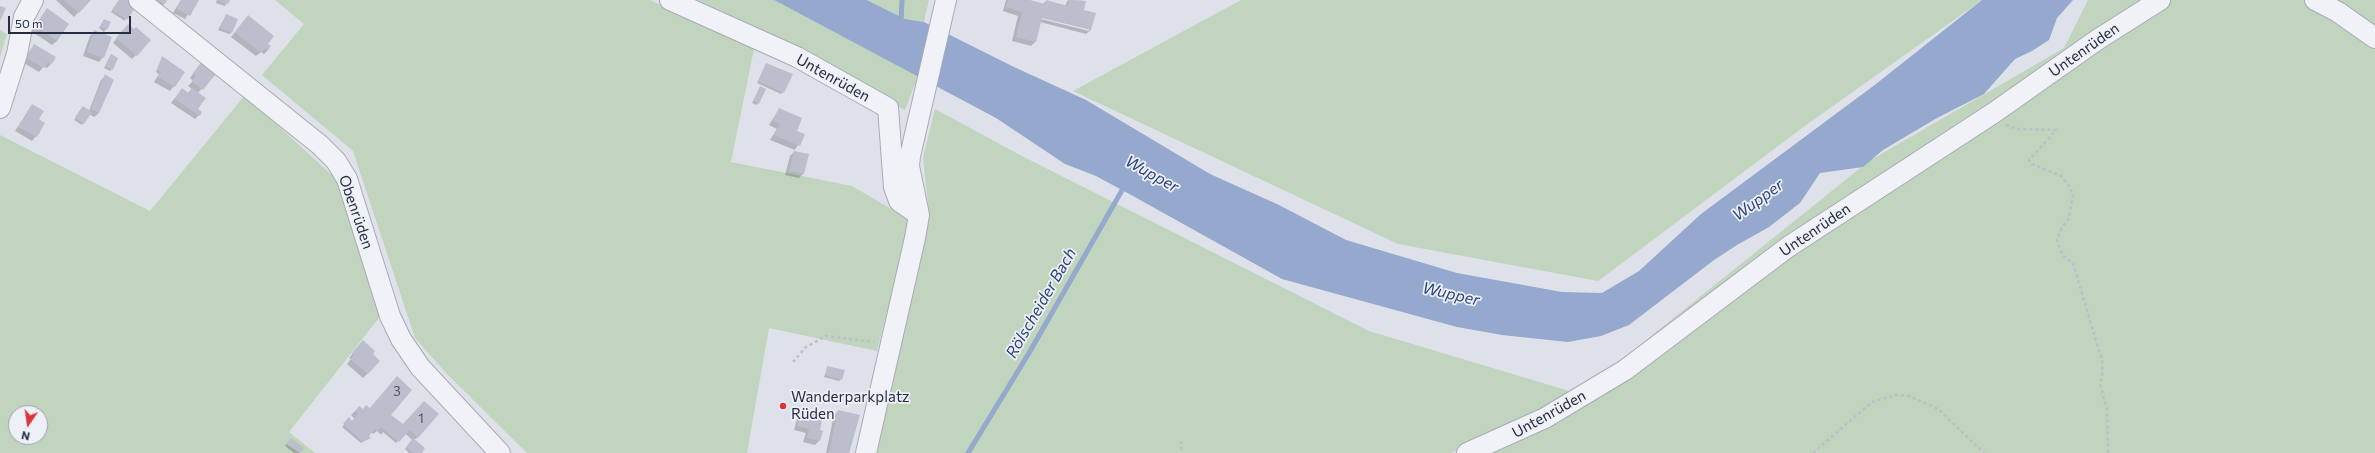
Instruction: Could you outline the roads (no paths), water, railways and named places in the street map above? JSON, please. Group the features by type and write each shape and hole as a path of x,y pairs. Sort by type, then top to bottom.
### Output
{"street":[{"path":"0,108 17,54 24,17 33,0"},
{"name":"Obenrüden","path":"139,0 320,145 336,161 347,179 390,316 401,339 420,367 500,453"},
{"name":"Untenrüden","path":"670,0 797,57 888,108 894,187 899,201 919,215"},
{"path":"866,453 919,215 909,166 946,0"},
{"name":"Untenrüden","path":"1467,453 1545,418 1625,370 1788,247 1996,112 2097,40 2160,0"},
{"path":"2315,0 2338,12 2375,38"}],"water":[{"name":"Wupper","path":"774,0 867,0 905,19 924,22 1014,67 1086,100 1210,174 1279,205 1346,240 1457,273 1562,292 1602,293 1639,271 1701,214 1876,84 1982,0 2073,0 2057,18 2049,40 2032,51 2015,59 1984,94 1937,118 1883,150 1863,167 1820,173 1800,203 1769,227 1714,260 1629,325 1601,336 1568,342 1502,335 1457,327 1282,279 1096,176 1065,164 996,118"}],"waterway":[{"path":"901,23 902,0"},
{"name":"Rölscheider Bach","path":"968,453 1029,353 1125,185"}],"place":[{"name":"Wanderparkplatz Rüden","path":"783,406"}]}
